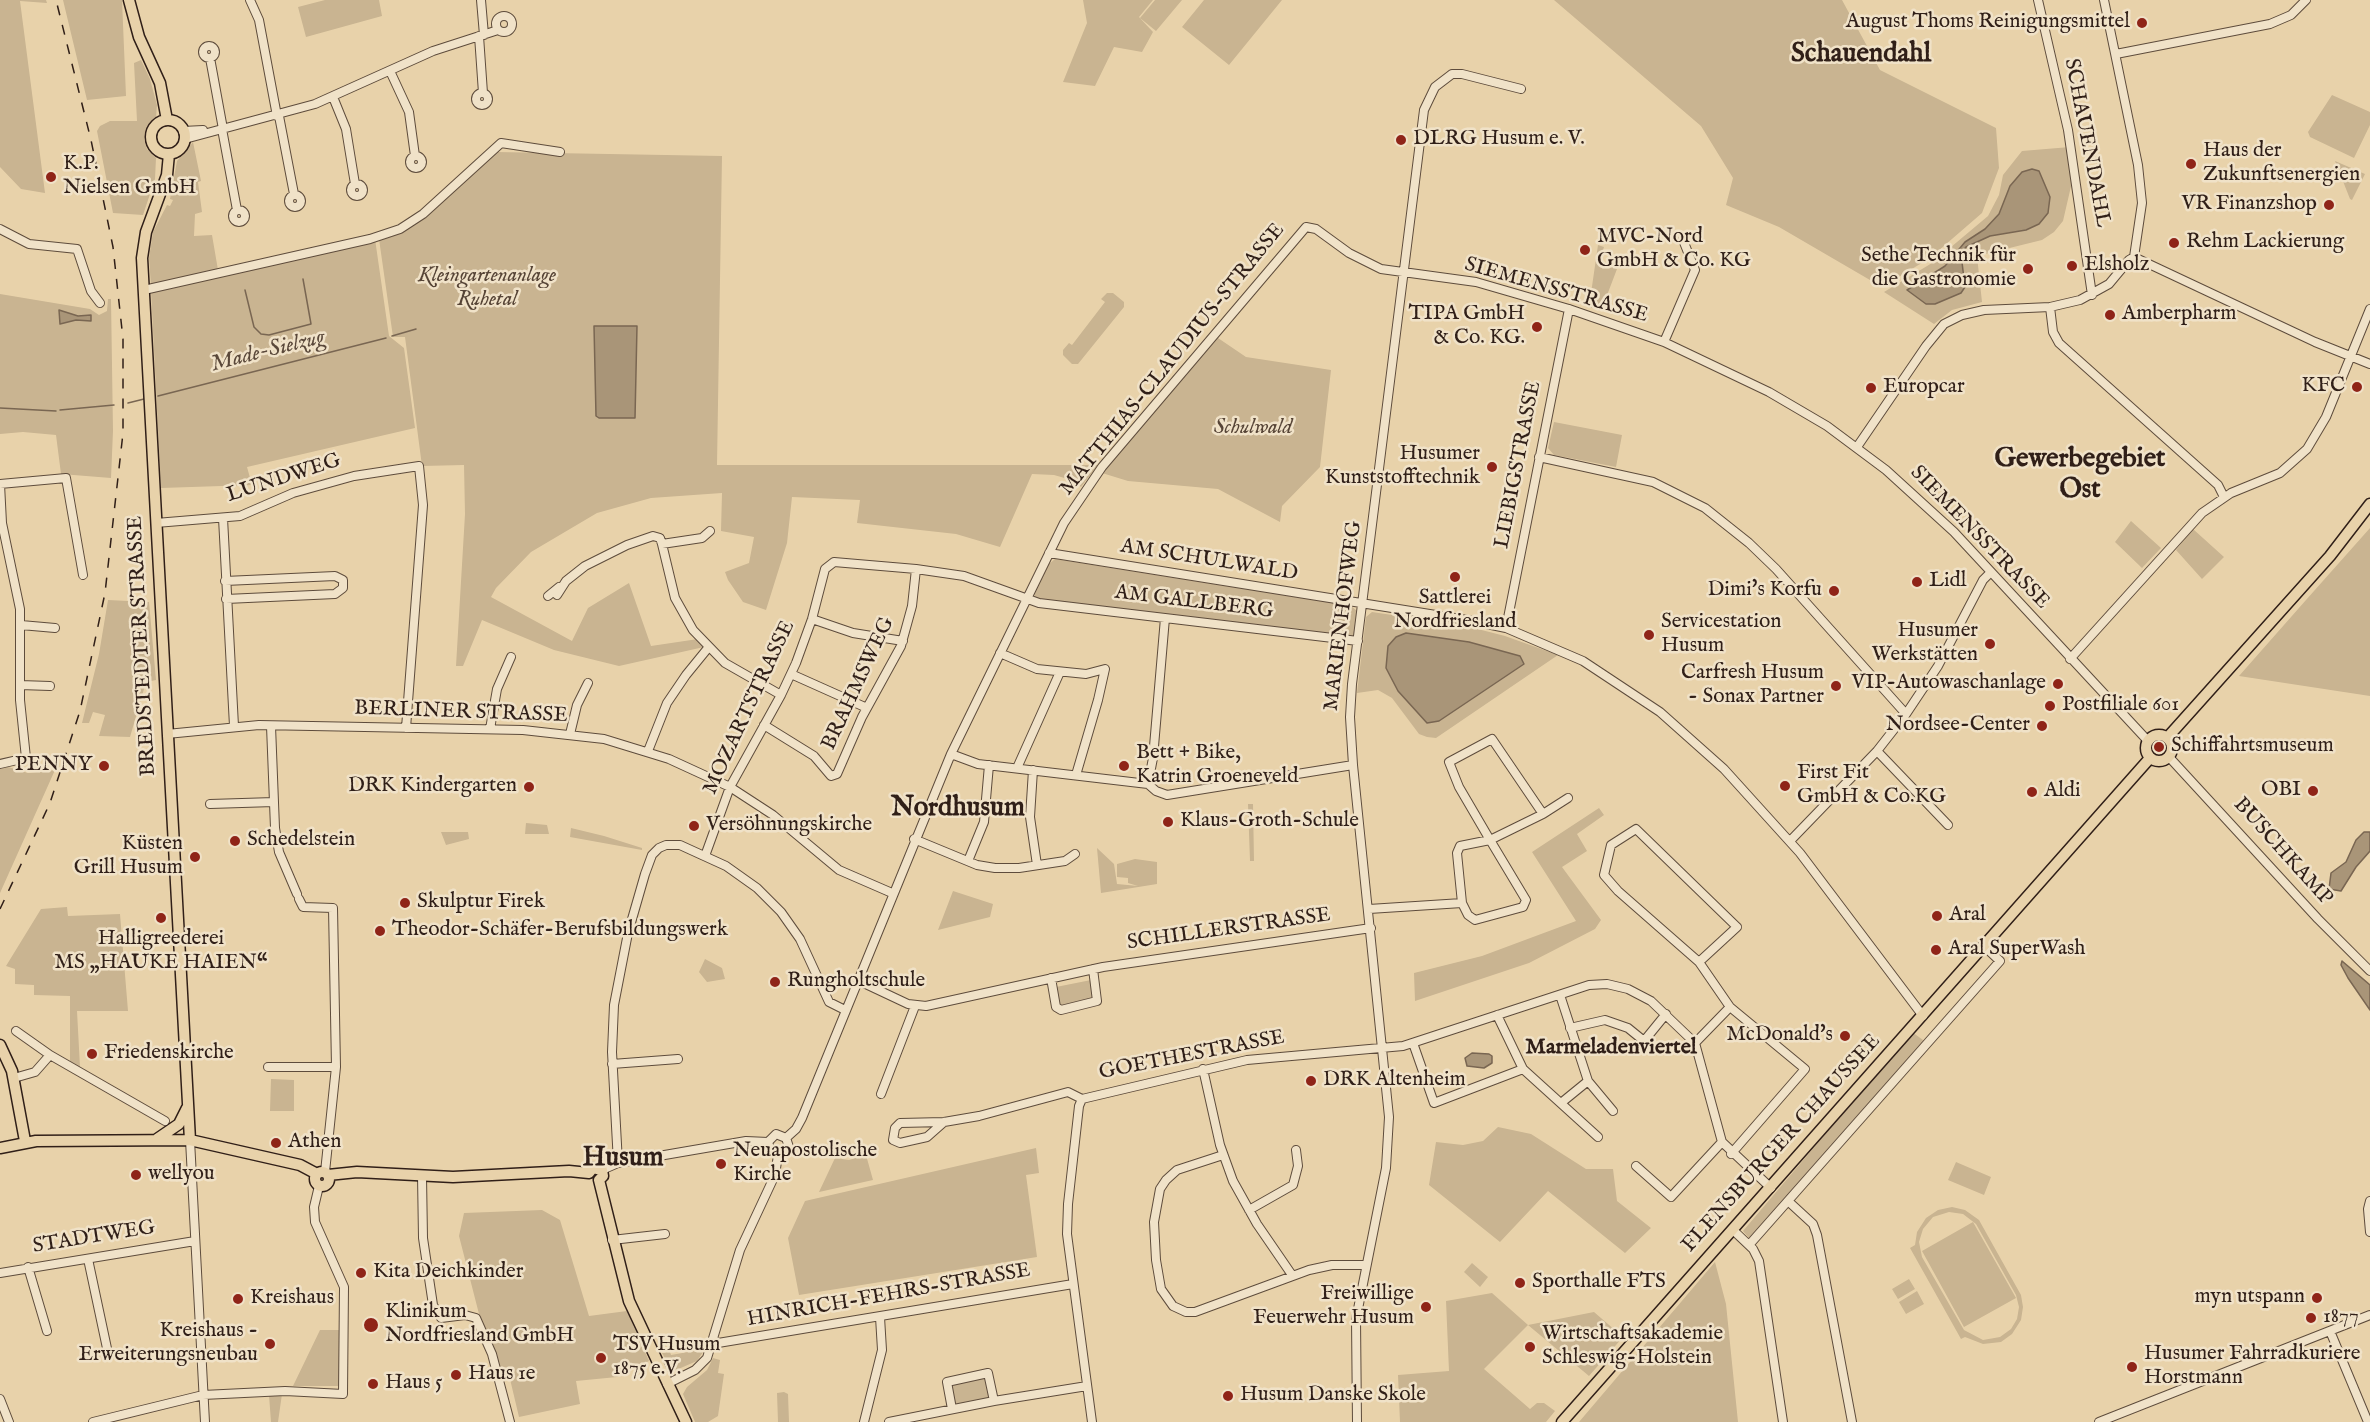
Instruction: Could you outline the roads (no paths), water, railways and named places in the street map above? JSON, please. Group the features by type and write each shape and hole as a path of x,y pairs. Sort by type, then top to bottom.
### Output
{"main road":[{"path":"129,0 139,37 160,83 166,120"},
{"path":"166,120 177,123 184,135 179,150 169,154 154,147 151,136 156,125 166,120"},
{"name":"BREDSTEDTER STRASSE","path":"169,154 164,186 144,238 144,291 166,734 190,1140"},
{"path":"2168,738 2330,556 2370,504"},
{"path":"2157,735 2168,738 2172,746 2169,757 2160,761 2150,758 2146,749 2148,741 2157,735"},
{"name":"FLENSBURGER CHAUSSEE","path":"1562,1422 2150,758"},
{"path":"0,1045 14,1078 25,1141"},
{"path":"153,1141 165,1136 179,1124 188,1105"},
{"path":"0,1148 25,1141 190,1140 300,1165 323,1174 357,1172 422,1176 569,1171 589,1173 593,1168 600,1175 612,1240 629,1301 686,1422"},
{"path":"319,1186 329,1182 323,1174"}],"street":[{"path":"250,0 259,20 294,194"},
{"path":"481,0 483,93"},
{"name":"SCHAUENDAHL","path":"2038,0 2068,130 2092,295"},
{"path":"2103,0 2138,165 2142,203 2134,257"},
{"path":"2116,54 2270,24 2291,15 2306,0"},
{"path":"184,135 278,116 333,97 433,51 498,30"},
{"path":"210,58 237,210"},
{"path":"390,71 409,112 415,156"},
{"name":"MARIENHOFWEG","path":"1357,1422 1355,1330 1383,1186 1388,1146 1388,1109 1383,1048 1350,717 1358,641 1424,110 1435,87 1452,74 1462,74 1521,89"},
{"path":"333,97 346,129 355,184"},
{"path":"144,291 370,239 400,229 423,214 501,143 560,152"},
{"name":"SIEMENSSTRASSE","path":"1306,227 1316,229 1349,254 1381,269 1476,282 1569,309 1664,342 1769,392 1827,426 1857,447 1919,498 2148,741"},
{"name":"MATTHIAS-CLAUDIUS-STRASSE","path":"667,1384 700,1366 707,1358 740,1250 776,1175 778,1155 789,1147 786,1138 800,1122 914,839 951,754 1049,553 1075,506 1102,467 1306,227"},
{"path":"0,229 29,244 77,249 91,291 100,303"},
{"name":"SIEMENSSTRASSE","path":"1664,342 1695,270 1683,240"},
{"path":"1857,447 1926,346 1944,324 1962,315 1984,310 2050,307 2092,295 2109,284 2134,257"},
{"path":"2134,257 2350,358 2370,364"},
{"path":"2050,307 2053,332 2059,343 2218,485 2224,497"},
{"name":"LIEBIGSTRASSE","path":"1506,628 1569,309"},
{"path":"2070,659 2195,520 2224,497 2280,473 2301,456 2326,417 2370,309"},
{"path":"1539,457 1653,482 1705,508 1749,543 1776,569 1906,714"},
{"name":"LUNDWEG","path":"156,523 223,518 249,513 293,493 362,474 412,465 421,468 423,505 406,728"},
{"path":"0,764 26,758 20,685 21,625 18,598 2,523 0,484 66,478 83,575"},
{"path":"223,518 234,726"},
{"path":"662,544 702,538 710,531"},
{"path":"548,596 596,560 627,544 653,536 660,538 675,598 689,624 708,648 732,668 782,694"},
{"name":"AM SCHULWALD","path":"1049,553 1506,628 1583,661 1660,712 1724,769 1790,841 1923,1016"},
{"name":"MOZARTSTRASSE","path":"705,856 730,787 791,674 812,620 823,573 831,564 846,561 976,579 1027,599"},
{"name":"BRAHMSWEG","path":"764,725 814,756 829,775 834,776 903,641 912,606 916,569"},
{"path":"1790,841 1877,751 1906,714 1938,666 1983,580 1991,572"},
{"path":"225,581 335,576 343,580 342,591 336,594 226,599"},
{"path":"557,595 567,581"},
{"name":"AM GALLBERG","path":"1027,599 1039,603 1358,641"},
{"path":"1148,784 1153,758 1165,618"},
{"path":"812,620 862,635 903,641"},
{"path":"21,625 55,628"},
{"path":"648,751 668,703 686,675 708,648"},
{"path":"1000,653 1037,669 1086,674 1105,669 1076,775"},
{"path":"490,729 497,689 511,657"},
{"path":"1017,768 1060,672"},
{"path":"791,674 867,708"},
{"path":"570,734 577,705 588,683"},
{"path":"20,685 50,686"},
{"name":"BERLINER STRASSE","path":"166,734 234,726 490,729 570,734 648,751 730,787 773,815 839,870 892,893"},
{"path":"271,726 274,802 279,852 303,907 333,908 336,1067 323,1174"},
{"path":"1543,814 1492,739 1483,741 1449,762 1459,787 1490,840 1527,900 1523,906 1475,920 1468,915 1462,903 1457,853 1460,846 1490,840 1543,814 1568,798"},
{"path":"1877,751 1948,825"},
{"path":"951,754 968,761 989,765 1148,784 1161,793 1174,794 1353,765"},
{"name":"BUSCHKAMP","path":"2169,757 2318,919 2370,971"},
{"path":"968,861 984,822 989,765"},
{"path":"1033,770 1030,817 1037,865"},
{"path":"210,804 274,802"},
{"path":"1699,962 1737,927 1636,829 1611,845 1604,875 1618,891 1699,962 1730,1007 1805,1070 1731,1154"},
{"path":"914,839 968,861 1005,869 1065,861 1079,856"},
{"path":"618,1163 612,1064 614,1005 631,923 652,855 663,846 671,844 705,856 746,880 776,906 807,950 829,1002 845,1010"},
{"path":"1369,909 1462,903"},
{"name":"SCHILLERSTRASSE","path":"915,1006 932,1005 1093,969 1229,947 1371,928"},
{"name":"FLENSBURGER CHAUSSEE","path":"1749,1245 2000,961 1984,946"},
{"path":"1051,978 1056,1007 1061,1010 1097,1001 1093,969"},
{"path":"857,980 915,1006 881,1094"},
{"name":"GOETHESTRASSE","path":"944,1122 929,1137 900,1143 893,1140 898,1124 944,1122 993,1113 1068,1092 1082,1099 1203,1069 1284,1055 1383,1048 1413,1043 1589,985 1607,984 1628,989 1651,1001 1695,1043"},
{"path":"1560,995 1588,1082 1613,1111"},
{"path":"1730,1007 1695,1043 1722,1142 1731,1154 1771,1188"},
{"path":"1570,1028 1605,1020 1628,1028 1644,1041 1666,1014"},
{"path":"1497,1015 1523,1069 1598,1137"},
{"path":"16,1031 50,1055 165,1121"},
{"path":"1413,1043 1434,1103 1523,1069"},
{"path":"14,1078 35,1072 50,1055"},
{"path":"612,1064 678,1059"},
{"path":"268,1067 336,1067"},
{"path":"1203,1069 1223,1155 1249,1210 1292,1275"},
{"path":"1561,1103 1588,1082"},
{"path":"1082,1099 1079,1106 1067,1213 1067,1245 1092,1422"},
{"path":"600,1175 618,1163 746,1141 768,1142 776,1134 786,1138"},
{"path":"190,1140 205,1422"},
{"path":"768,1142 771,1152 778,1155"},
{"path":"1636,1166 1671,1197 1722,1142"},
{"path":"1249,1210 1293,1185 1297,1173 1296,1150"},
{"path":"1223,1155 1177,1170 1160,1189 1154,1230 1156,1266 1164,1295 1175,1307 1195,1312 1292,1275 1324,1266 1366,1265"},
{"path":"422,1176 423,1238 433,1305 441,1318 465,1315 476,1318 492,1354 510,1422"},
{"path":"93,1422 124,1418 203,1395 285,1391 343,1394 345,1287 315,1222 314,1207 319,1186"},
{"path":"1788,1201 1813,1224 1817,1235 1852,1422"},
{"path":"2370,1201 2368,1209 2370,1232"},
{"path":"1732,1230 1749,1245 1759,1261 1783,1422"},
{"path":"612,1240 664,1234"},
{"name":"STADTWEG","path":"0,1273 195,1240"},
{"path":"88,1259 108,1353"},
{"path":"28,1267 46,1331"},
{"name":"HINRICH-FEHRS-STRASSE","path":"712,1344 1073,1284"},
{"path":"2098,1422 2370,1315"},
{"path":"864,1422 882,1350 880,1317"},
{"path":"2330,1331 2368,1422"},
{"path":"952,1409 946,1382 988,1373 994,1401"},
{"path":"889,1422 994,1401 1088,1386"},
{"path":"0,1399 9,1422"}],"waterway":[{"path":"245,290 254,327 261,334 269,335 311,324 303,279"},
{"path":"392,336 416,329"},
{"name":"Made-Sielzug","path":"158,396 386,338"},
{"name":"Made-Sielzug","path":"128,403 144,399"},
{"name":"Made-Sielzug","path":"60,410 114,405"},
{"name":"Made-Sielzug","path":"0,408 56,411"}],"railway":[{"path":"0,909 50,803 80,711 105,593 123,433 123,339 113,247 91,140 56,0"}],"place":[{"name":"August Thoms Reinigungsmittel","path":"2142,23"},
{"name":"DLRG Husum e. V.","path":"1401,140"},
{"name":"Haus der Zukunftsenergien","path":"2191,164"},
{"name":"K.P. Nielsen GmbH","path":"51,177"},
{"name":"VR Finanzshop","path":"2329,205"},
{"name":"Rehm Lackierung","path":"2174,243"},
{"name":"MVC-Nord GmbH & Co. KG","path":"1585,250"},
{"name":"Elsholz","path":"2072,266"},
{"name":"Sethe Technik für die Gastronomie","path":"2028,269"},
{"name":"Amberpharm","path":"2110,315"},
{"name":"TIPA GmbH & Co. KG.","path":"1537,327"},
{"name":"KFC","path":"2357,387"},
{"name":"Europcar","path":"1871,388"},
{"name":"Husumer Kunststofftechnik","path":"1492,467"},
{"name":"Sattlerei Nordfriesland","path":"1455,577"},
{"name":"Lidl","path":"1917,582"},
{"name":"Dimi's Korfu","path":"1834,591"},
{"name":"Servicestation Husum","path":"1649,635"},
{"name":"Husumer Werkstätten","path":"1990,644"},
{"name":"VIP-Autowaschanlage","path":"2058,684"},
{"name":"Carfresh Husum - Sonax Partner","path":"1836,686"},
{"name":"Postfiliale 601","path":"2050,706"},
{"name":"Nordsee-Center","path":"2042,726"},
{"name":"Schiffahrtsmuseum","path":"2159,747"},
{"name":"PENNY","path":"104,766"},
{"name":"Bett + Bike, Katrin Groeneveld","path":"1124,766"},
{"name":"First Fit GmbH & Co.KG","path":"1785,786"},
{"name":"DRK Kindergarten","path":"529,787"},
{"name":"OBI","path":"2313,791"},
{"name":"Aldi","path":"2032,792"},
{"name":"Klaus-Groth-Schule","path":"1168,822"},
{"name":"Versöhnungskirche","path":"694,826"},
{"name":"Schedelstein","path":"235,841"},
{"name":"Küsten Grill Husum","path":"195,857"},
{"name":"Skulptur Firek","path":"405,903"},
{"name":"Aral","path":"1937,916"},
{"name":"Halligreederei MS „HAUKE HAIEN“","path":"161,918"},
{"name":"Theodor-Schäfer-Berufsbildungswerk","path":"380,931"},
{"name":"Aral SuperWash","path":"1936,950"},
{"name":"Rungholtschule","path":"775,982"},
{"name":"McDonald's","path":"1845,1036"},
{"name":"Friedenskirche","path":"92,1054"},
{"name":"DRK Altenheim","path":"1311,1081"},
{"name":"Athen","path":"276,1143"},
{"name":"Neuapostolische Kirche","path":"721,1164"},
{"name":"wellyou","path":"136,1175"},
{"name":"Kita Deichkinder","path":"361,1273"},
{"name":"Sporthalle FTS","path":"1520,1283"},
{"name":"myn utspann","path":"2317,1298"},
{"name":"Kreishaus","path":"238,1299"},
{"name":"Freiwillige Feuerwehr Husum","path":"1426,1307"},
{"name":"1877","path":"2311,1318"},
{"name":"Klinikum Nordfriesland GmbH","path":"371,1325"},
{"name":"Kreishaus - Erweiterungsneubau","path":"270,1344"},
{"name":"Wirtschaftsakademie Schleswig-Holstein","path":"1530,1347"},
{"name":"TSV Husum 1875 e.V.","path":"601,1358"},
{"name":"Husumer Fahrradkuriere Horstmann","path":"2132,1367"},
{"name":"Haus 1e","path":"456,1375"},
{"name":"Haus 5","path":"373,1384"},
{"name":"Husum Danske Skole","path":"1228,1396"}],"district":[{"name":"Schauendahl","path":"1861,55"},
{"name":"Gewerbegebiet Ost","path":"2080,476"},
{"name":"Nordhusum","path":"958,809"},
{"name":"Marmeladenviertel","path":"1611,1048"},
{"name":"Husum","path":"623,1159"}],"park label":[{"name":"Kleingartenanlage Ruhetal","path":"487,289"},
{"name":"Schulwald","path":"1253,429"}]}
